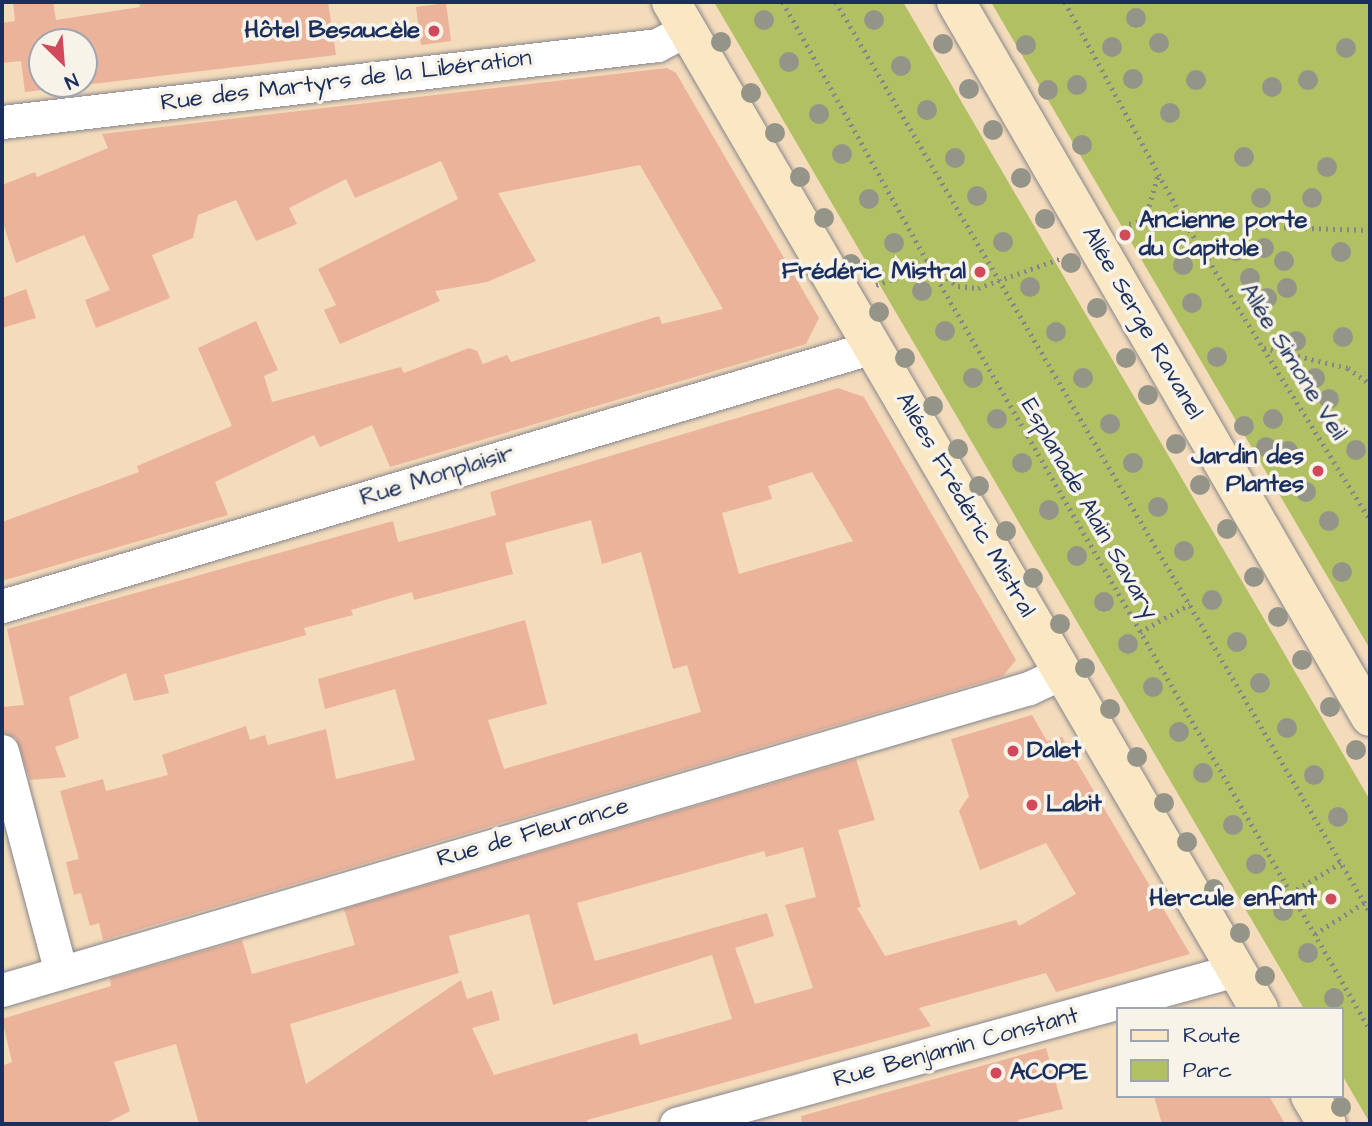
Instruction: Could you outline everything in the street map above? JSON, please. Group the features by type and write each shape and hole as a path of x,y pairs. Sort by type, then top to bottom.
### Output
{"main road":[{"name":"Allée Serge Ravanel","path":"956,2 1370,717"},
{"name":"Allées Frédéric Mistral","path":"679,16 1258,1007"},
{"path":"1311,1098 1327,1124"}],"street":[{"name":"Rue des Martyrs de la Libération","path":"2,122 656,45 679,16"},
{"name":"Rue Monplaisir","path":"2,606 873,347"},
{"name":"Rue de Fleurance","path":"2,989 1029,688 1063,672"},
{"path":"2,751 61,972"},
{"name":"Rue Benjamin Constant","path":"676,1124 1236,970"}],"path":[{"name":"Esplanade Alain Savary","path":"783,2 930,266 1370,1030"},
{"name":"Esplanade Alain Savary","path":"836,2 1370,912"},
{"name":"Allée Simone Veil","path":"1065,2 1185,224 1370,520"},
{"path":"1129,224 1140,218 1149,206 1158,175"},
{"path":"1140,218 1185,224 1370,230"},
{"path":"873,286 930,266 958,286 978,288 1073,254"},
{"path":"1263,347 1348,368 1370,384"},
{"path":"1140,632 1189,604"},
{"path":"1291,893 1342,862"},
{"path":"1315,934 1365,902"}],"green space":[{"path":"714,2 903,2 1370,800 1370,1123 1344,1078 1344,1007 1303,1007"},
{"name":"Jardin des Plantes","path":"991,2 1370,2 1370,649 1090,172"}],"building":[{"path":"13,2 53,2 56,20 140,7 139,2 328,2 336,55 98,83 98,28 28,28 28,92 25,92 21,61 2,63 2,23 15,21"},
{"path":"446,3 451,41 421,45 416,7"},
{"path":"667,68 676,73 819,318 806,344 390,467 372,425 320,447 314,435 215,482 228,515 2,581 2,522 139,472 137,466 232,426 198,348 256,321 278,370 264,376 272,402 401,367 404,373 469,348 477,351 483,364 507,355 511,362 659,316 662,324 723,309 640,165 498,193 536,261 487,282 435,291 440,301 340,344 324,310 336,305 318,269 458,199 441,161 355,198 346,179 289,208 297,224 256,241 236,200 198,215 193,238 152,255 170,298 96,328 85,300 110,290 84,235 16,263 2,220 2,185 35,172 37,177 108,148 102,134"},
{"path":"26,289 36,318 2,328 2,298"},
{"path":"838,388 864,397 1016,660 1003,676 103,940 99,923 90,926 81,893 74,895 66,862 79,859 60,791 103,779 106,791 168,775 162,755 246,726 250,740 265,735 268,745 326,729 336,779 415,760 395,689 325,709 318,679 525,620 547,704 488,720 504,769 701,712 687,665 673,669 641,552 602,564 591,520 505,543 513,574 414,600 412,592 351,610 353,615 304,628 306,635 164,675 169,693 134,701 126,673 69,697 79,738 55,747 66,777 30,780 16,738 2,732 2,707 24,705 7,629 393,521 398,542 440,531 496,515 490,492","holes":["812,472 853,541 739,574 722,513 772,499 768,486"]},
{"path":"1032,715 1047,741 1062,737 1190,954 1056,992 1046,973 919,1008 931,1026 587,1120 588,1124 199,1124 176,1044 114,1062 130,1111 105,1124 2,1124 2,1066 12,1062 2,1019 111,986 110,978 242,940 252,974 355,945 344,909 856,759 875,820 838,830 861,907 857,908 885,956 1016,920 1019,926 1076,894 1046,843 980,870 959,811 969,796 951,739","holes":["803,847 816,897 785,905 813,988 755,1004 735,948 774,936 767,913 595,961 577,903 764,851 766,857","529,914 553,1005 712,955 732,1019 640,1045 637,1033 494,1075 472,1028 500,1020 492,991 467,999 461,980 306,1084 290,1024 459,973 449,936"]},
{"path":"1046,1048 1063,1109 1018,1120 1019,1124 802,1124 801,1116"},
{"path":"1155,1098 1270,1098 1285,1124 1162,1124"}],"place":[{"name":"Hôtel Besaucèle","path":"434,31"},
{"name":"Ancienne porte du Capitole","path":"1125,235"},
{"name":"Frédéric Mistral","path":"980,272"},
{"name":"Jardin des Plantes","path":"1318,471"},
{"name":"Dalet","path":"1013,751"},
{"name":"Labit","path":"1032,805"},
{"name":"Hercule enfant","path":"1331,899"},
{"name":"ACOPE","path":"996,1073"}]}
